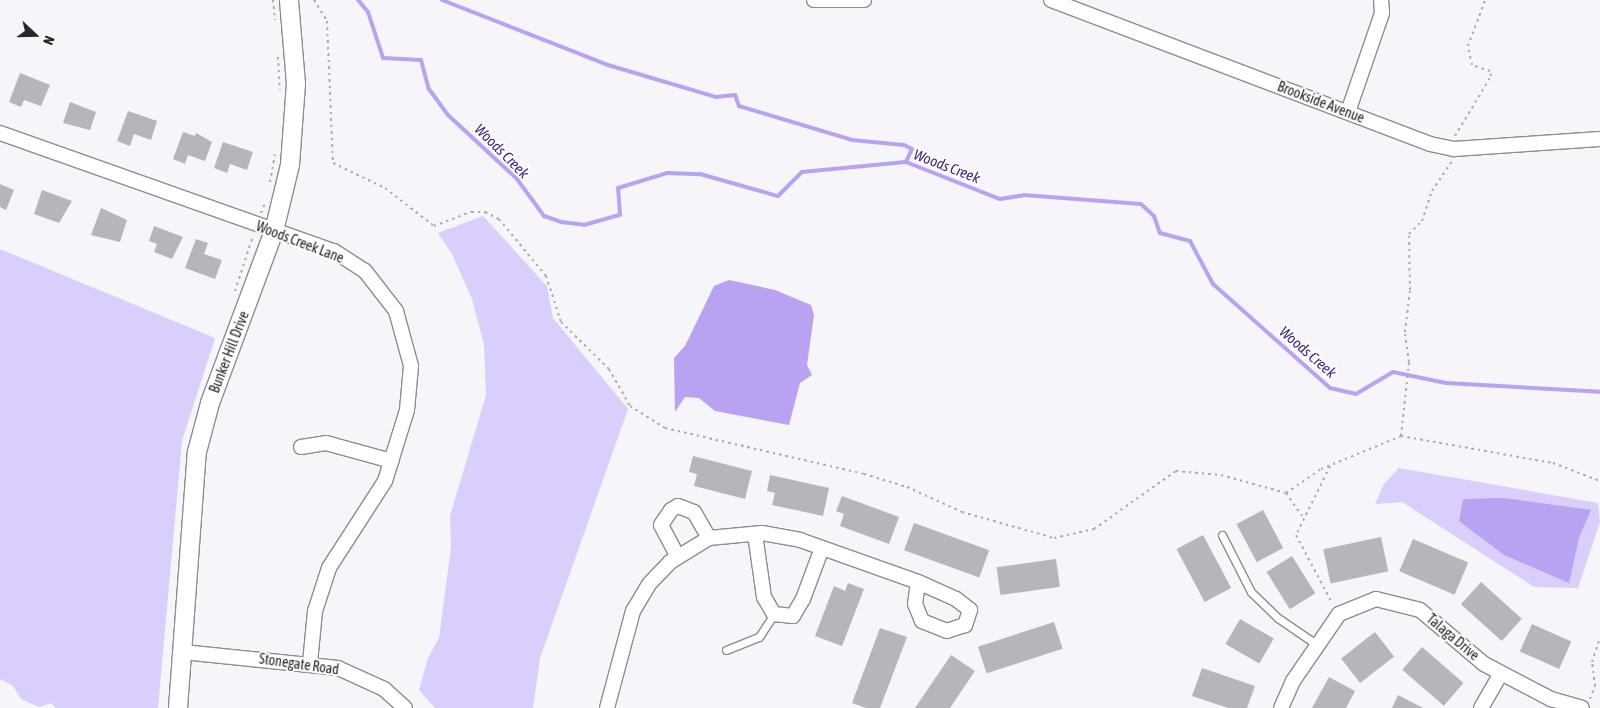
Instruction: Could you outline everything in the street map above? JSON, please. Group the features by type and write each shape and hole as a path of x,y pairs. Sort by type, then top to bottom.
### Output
{"street":[{"name":"Bunker Hill Drive","path":"178,708 197,452 210,403 274,231 295,127 289,0"},
{"path":"814,0 864,0"},
{"name":"Brookside Avenue","path":"1051,0 1348,112 1454,149 1600,140"},
{"path":"1348,112 1382,13 1381,0"},
{"name":"Woods Creek Lane","path":"0,133 334,251 354,263 376,282 396,311 409,348 411,386 392,461 376,497 329,568 315,611 310,663"},
{"path":"301,447 326,443 392,461"},
{"path":"678,557 661,525 671,510 678,506 694,512 709,538"},
{"path":"755,534 764,596 774,614 793,616 822,548"},
{"path":"607,708 633,611 649,584 678,557 709,538 755,534 781,535 918,582"},
{"name":"Talaga Drive","path":"1339,614 1376,599 1420,610 1501,674 1551,699 1582,708"},
{"path":"1281,708 1316,644 1339,614"},
{"name":"Stonegate Road","path":"183,652 310,663 338,668 369,680 405,708"},
{"path":"1480,708 1501,674"}],"lane":[{"path":"1222,535 1251,592 1278,618 1316,644"},
{"path":"726,650 759,637 774,614"}],"path":[{"path":"314,0 327,22 333,163 385,188 434,226 471,212 485,212 499,219 546,276 561,322 609,369 630,406 656,425 864,474 907,487 962,512 1054,538 1094,530 1176,471 1221,475 1286,493 1302,516"},
{"path":"1401,436 1409,362 1405,332 1410,290 1409,234 1422,221 1432,190 1444,177 1454,149 1455,132 1491,76 1490,72 1472,65 1468,46 1485,0"},
{"path":"1286,493 1330,466 1401,436 1553,463 1600,481"},
{"path":"1330,466 1302,516 1296,535 1301,550 1339,614"},
{"path":"1587,708 1595,686 1592,662 1600,637"}],"shaded area":[{"path":"483,216 547,286 553,318 628,409 540,658 533,708 435,708 419,690 428,658 439,638 451,547 450,516 486,395 484,345 472,299 452,254 438,233"},
{"path":"0,249 215,338 182,441 158,708 56,708 51,703 39,707 21,699 13,686 0,679"},
{"path":"729,280 775,290 811,305 814,315 807,365 812,375 800,383 789,425 715,411 699,398 685,397 675,412 674,358 685,346 714,286"},
{"path":"1399,468 1598,503 1600,522 1578,588 1534,587 1402,502 1375,504 1384,484"},
{"path":"1504,498 1591,510 1579,538 1569,583 1504,555 1459,521 1463,499"}],"building":[{"path":"20,73 50,85 41,106 24,100 21,107 9,102"},
{"path":"70,102 96,112 90,130 63,123"},
{"path":"128,111 157,121 151,140 134,134 130,146 117,141"},
{"path":"183,132 195,136 196,133 212,142 205,161 188,155 185,164 173,159"},
{"path":"223,142 253,152 247,170 230,164 227,173 214,168"},
{"path":"0,184 14,190 6,210 0,207"},
{"path":"42,190 72,201 59,223 34,214"},
{"path":"101,208 127,220 120,242 91,235"},
{"path":"154,226 183,237 172,259 154,252 157,244 149,241"},
{"path":"196,239 208,243 204,254 222,260 215,279 185,268"},
{"path":"693,456 752,471 745,499 694,486 697,474 689,472"},
{"path":"770,475 829,488 823,516 772,505 775,493 767,491"},
{"path":"842,496 899,517 889,544 840,526 844,514 836,511"},
{"path":"1263,510 1283,548 1257,562 1237,524"},
{"path":"914,523 989,550 979,578 904,550"},
{"path":"1203,535 1231,588 1205,602 1177,549"},
{"path":"1381,537 1388,571 1331,584 1323,549"},
{"path":"1413,539 1468,562 1455,595 1399,571"},
{"path":"1292,556 1315,593 1290,609 1267,572"},
{"path":"1056,559 1060,587 1000,595 997,567"},
{"path":"1481,582 1522,619 1502,641 1461,604"},
{"path":"848,583 864,589 842,646 815,636 834,586 845,591"},
{"path":"1240,619 1274,639 1259,664 1226,644"},
{"path":"1054,622 1063,649 987,673 978,647"},
{"path":"1532,624 1571,641 1559,669 1520,651"},
{"path":"880,628 907,637 880,708 866,708 852,703"},
{"path":"1375,632 1394,656 1360,683 1341,658"},
{"path":"1422,647 1464,683 1444,706 1402,670"},
{"path":"951,655 975,671 950,708 915,708"},
{"path":"1202,668 1255,686 1247,708 1228,708 1192,696"},
{"path":"1329,677 1355,691 1346,708 1312,708"},
{"path":"1398,695 1423,708 1392,708"}],"waterway":[{"name":"Woods Creek","path":"358,0 368,12 383,58 421,60 429,89 448,115 517,179 544,216 561,222 584,225 620,215 618,188 667,173 700,174 778,196 802,172 906,162 1000,199 1024,195 1141,204 1154,216 1160,233 1190,241 1213,284 1330,388 1356,394 1393,372 1446,383 1600,392"},
{"path":"442,0 608,65 716,97 735,95 739,106 852,140 904,145 912,149 906,162"}]}
